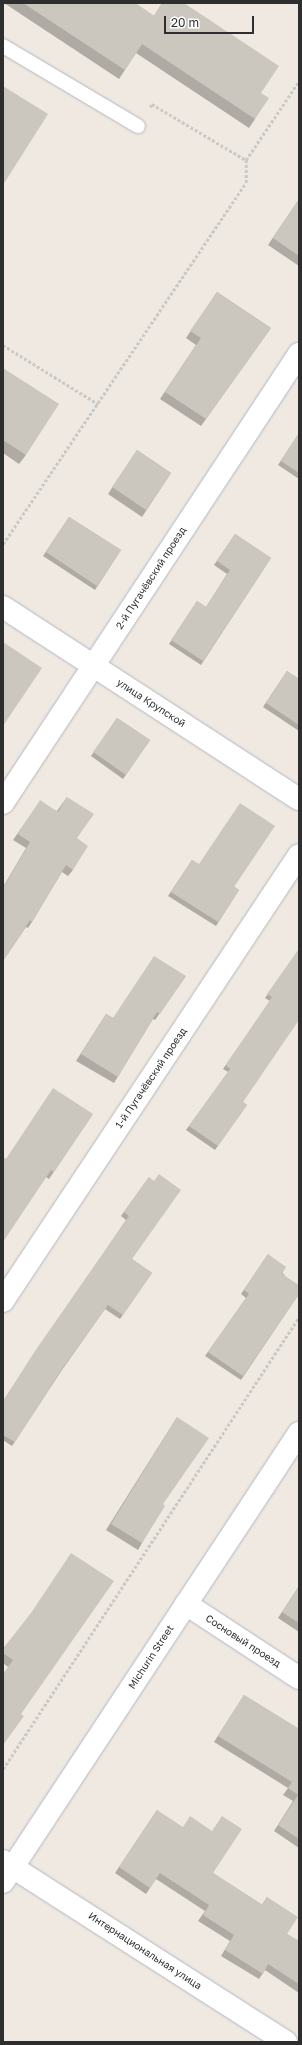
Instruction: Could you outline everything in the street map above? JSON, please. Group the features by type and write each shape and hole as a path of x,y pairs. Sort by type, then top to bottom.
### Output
{"street":[{"name":"2-й Пугачёвский проезд","path":"3,803 299,354"},
{"name":"улица Крупской","path":"3,607 299,799"},
{"name":"1-й Пугачёвский проезд","path":"3,1301 299,855"},
{"name":"Michurin Street","path":"6,1870 186,1604 299,1432"},
{"name":"Сосновый проезд","path":"186,1604 299,1678"},
{"name":"Интернациональная улица","path":"6,1870 286,2042"}],"lane":[{"path":"3,46 138,126"}],"path":[{"path":"3,544 246,183 246,160 299,81"},
{"path":"138,126 152,104 246,160"},
{"path":"3,345 98,404"},
{"path":"3,1769 299,1317"}],"building":[{"path":"23,3 135,3 154,16 162,3 184,3 279,66 261,93 269,98 255,119 142,44 125,70"},
{"path":"3,86 48,114 3,185"},
{"path":"299,199 299,256 273,238"},
{"path":"217,292 271,328 206,419 165,392 201,338 190,331"},
{"path":"3,368 59,404 26,455 3,440"},
{"path":"299,433 299,473 281,461"},
{"path":"137,450 171,473 146,510 112,487"},
{"path":"69,517 121,550 97,586 46,552"},
{"path":"235,534 271,558 203,661 171,640 197,601 206,607 230,570 217,561"},
{"path":"3,642 42,668 3,726"},
{"path":"287,671 299,679 299,725 266,703"},
{"path":"117,718 150,740 126,775 93,752"},
{"path":"67,797 94,814 77,838 88,846 73,870 66,865 32,922 30,920 3,961 3,888 30,842 18,834 40,800 58,812"},
{"path":"240,803 275,826 234,887 239,890 218,922 171,892 192,860 199,864"},
{"path":"299,949 299,1020 243,1102 247,1105 218,1146 189,1126 230,1069 226,1065 272,997 267,994"},
{"path":"154,956 186,976 160,1014 157,1012 118,1077 81,1054 106,1014 113,1018"},
{"path":"53,1088 93,1114 54,1172 51,1170 3,1242 3,1158 4,1157 6,1159"},
{"path":"159,1174 181,1190 132,1259 152,1273 123,1315 108,1305 62,1369 15,1442 3,1435 3,1401 35,1351 129,1216 124,1212 149,1177 154,1181"},
{"path":"268,1254 286,1267 282,1274 299,1285 299,1294 243,1376 208,1352 249,1294 244,1290"},
{"path":"177,1417 209,1438 163,1504 165,1506 142,1543 111,1524"},
{"path":"71,1553 114,1581 21,1714 24,1716 3,1745 3,1674 13,1660 3,1653 3,1649 31,1613"},
{"path":"299,1587 299,1623 282,1612"},
{"path":"244,1695 299,1729 299,1839 278,1825 298,1795 288,1788 292,1782 218,1736"},
{"path":"157,1810 183,1827 190,1816 212,1831 222,1816 242,1829 213,1873 263,1905 267,1897 298,1917 287,1934 299,1941 299,1984 268,1964 263,1974 225,1950 234,1935 203,1915 209,1905 160,1873 150,1888 119,1867"}]}
